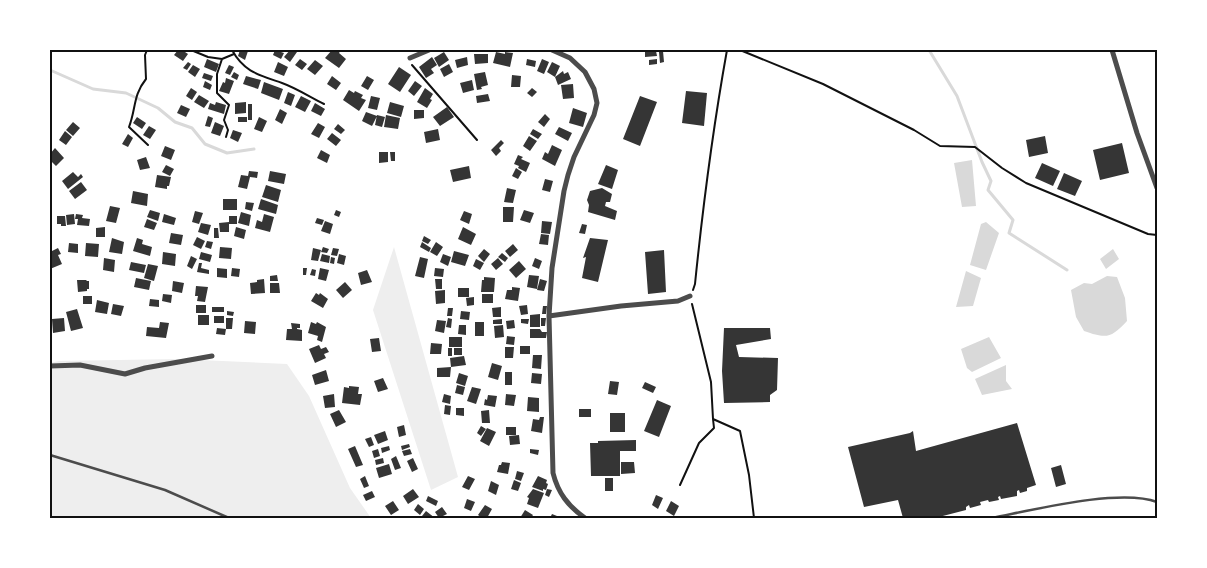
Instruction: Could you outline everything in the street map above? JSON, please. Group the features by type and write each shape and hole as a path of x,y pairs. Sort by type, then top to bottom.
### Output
{"street":[{"path":"410,58 429,50"},
{"path":"552,50 570,58 585,72 594,89 596,103 594,115 574,157 564,191 552,268 549,316 553,473 556,486 562,496 585,518"},
{"path":"1112,50 1157,188"},
{"path":"549,316 621,306 678,301 690,296"},
{"path":"50,366 80,364 125,374 145,368 212,356"}],"lane":[{"path":"50,455 165,490 229,518"},
{"path":"992,518 1082,501 1147,498 1157,502"}],"path":[{"path":"148,50 144,55 146,79 141,85 136,98 135,113 129,127 148,145"},
{"path":"191,50 208,57 222,59 234,54"},
{"path":"232,50 238,62 253,72 268,80 283,83 324,104"},
{"path":"680,485 699,443 714,428 711,382 690,296 695,284 712,134 727,50"},
{"path":"740,50 823,84 914,130 940,146 975,148 1026,183 1148,234 1157,235"},
{"path":"410,58 410,62 477,140"},
{"path":"222,59 217,74 217,93 229,105 224,120 228,130 226,137"},
{"path":"713,419 740,431 754,518"}],"shaded area":[{"path":"972,160 976,206 962,207 954,163"},
{"path":"986,222 999,233 986,270 970,265 981,224"},
{"path":"394,247 458,477 431,490 373,310"},
{"path":"1113,249 1119,259 1106,269 1100,259"},
{"path":"966,271 981,278 973,306 956,307"},
{"path":"1107,276 1117,277 1125,298 1127,321 1117,331 1103,336 1084,331 1076,317 1071,290 1084,283 1092,284"},
{"path":"989,337 1001,358 972,372 967,368 961,349"},
{"path":"178,359 287,364 309,396 350,488 371,518 50,518 50,363 59,361"},
{"path":"1006,365 1006,381 1012,389 982,395 975,379"}],"building":[{"path":"178,50 188,54 183,61 174,55"},
{"path":"240,50 248,51 245,60 238,56"},
{"path":"275,50 284,53 281,59 273,55"},
{"path":"290,50 297,52 290,62 284,57"},
{"path":"332,50 341,50 339,53 346,59 339,68 325,58"},
{"path":"656,51 657,56 645,57 645,52"},
{"path":"663,51 664,62 660,63 659,52"},
{"path":"444,52 449,60 439,67 434,58"},
{"path":"496,52 513,53 510,67 493,63"},
{"path":"474,54 488,54 488,63 475,64"},
{"path":"432,57 437,65 431,69 434,73 426,78 419,67"},
{"path":"467,57 468,65 457,68 455,60"},
{"path":"207,59 219,64 216,72 204,67"},
{"path":"300,59 307,64 302,70 295,65"},
{"path":"527,59 536,61 535,67 526,65"},
{"path":"542,59 549,62 544,74 537,71"},
{"path":"657,59 657,64 649,65 649,60"},
{"path":"315,60 323,66 315,75 307,69"},
{"path":"188,62 191,64 187,70 183,68"},
{"path":"278,62 288,67 284,76 274,72"},
{"path":"552,62 560,66 555,77 547,72"},
{"path":"449,64 453,72 444,77 440,69"},
{"path":"193,65 200,69 195,77 188,72"},
{"path":"229,65 234,67 230,75 225,73"},
{"path":"399,67 411,75 400,92 388,84"},
{"path":"563,71 564,74 568,72 571,79 558,85 555,77"},
{"path":"234,72 239,75 237,80 231,77"},
{"path":"485,72 488,85 477,90 474,74"},
{"path":"204,73 213,76 211,81 202,78"},
{"path":"512,75 521,76 520,87 511,87"},
{"path":"246,76 261,80 258,89 243,84"},
{"path":"332,76 341,83 336,90 327,84"},
{"path":"367,76 374,80 368,90 361,86"},
{"path":"226,78 234,81 229,94 219,91"},
{"path":"472,80 474,90 463,93 460,83"},
{"path":"205,81 212,85 210,90 203,87"},
{"path":"415,81 422,86 414,96 408,91"},
{"path":"264,82 283,89 279,100 261,93"},
{"path":"573,84 574,98 563,99 561,85"},
{"path":"191,88 197,92 192,100 186,96"},
{"path":"425,88 433,94 427,108 417,102"},
{"path":"532,88 537,92 532,97 527,93"},
{"path":"349,90 363,95 361,98 366,100 359,111 343,100"},
{"path":"686,91 707,93 704,126 682,123"},
{"path":"288,92 295,95 291,106 284,103"},
{"path":"488,94 490,101 477,103 476,96"},
{"path":"199,95 209,101 204,108 194,102"},
{"path":"301,96 311,101 305,112 295,107"},
{"path":"371,96 380,98 377,110 368,108"},
{"path":"640,96 657,102 640,146 623,139"},
{"path":"216,102 226,105 224,114 208,109 210,103 215,105"},
{"path":"246,102 246,113 235,114 235,103"},
{"path":"390,102 404,106 401,117 387,113"},
{"path":"315,103 325,109 321,116 311,111"},
{"path":"248,104 252,104 252,120 248,120"},
{"path":"181,105 190,109 186,117 177,113"},
{"path":"447,107 454,117 440,126 433,117"},
{"path":"573,108 587,113 583,127 569,123"},
{"path":"280,109 287,113 282,124 275,120"},
{"path":"414,110 424,110 424,118 414,119"},
{"path":"366,112 377,116 372,126 362,121"},
{"path":"545,114 550,119 544,127 538,122"},
{"path":"377,115 385,117 382,127 375,125"},
{"path":"386,115 400,118 398,129 384,127"},
{"path":"208,116 213,118 210,127 205,126"},
{"path":"137,117 146,123 142,129 133,123"},
{"path":"238,117 247,117 247,122 238,122"},
{"path":"259,117 267,121 262,132 254,129"},
{"path":"73,122 80,128 73,136 66,130"},
{"path":"215,122 224,126 220,136 211,133"},
{"path":"318,123 325,127 319,138 311,134"},
{"path":"338,124 345,130 341,134 334,129"},
{"path":"149,126 156,130 150,139 143,135"},
{"path":"559,127 572,133 568,141 555,134"},
{"path":"438,129 440,140 426,143 424,132"},
{"path":"533,129 542,134 538,139 530,134"},
{"path":"233,130 242,133 238,142 230,138"},
{"path":"65,131 72,137 66,145 59,140"},
{"path":"332,133 341,140 336,146 327,139"},
{"path":"128,134 133,138 128,147 122,144"},
{"path":"529,136 537,141 530,151 523,146"},
{"path":"1045,136 1048,153 1029,157 1026,140"},
{"path":"501,140 504,143 499,148 501,151 496,156 491,150"},
{"path":"1122,143 1129,173 1100,180 1093,150"},
{"path":"552,145 562,150 555,166 542,159 545,152 548,154"},
{"path":"165,146 175,150 171,160 161,156"},
{"path":"55,148 64,158 56,166 50,160 50,154"},
{"path":"321,150 330,155 327,163 317,158"},
{"path":"379,152 388,152 388,162 379,163"},
{"path":"390,152 395,152 395,161 391,161"},
{"path":"518,155 523,157 521,159 530,163 526,172 514,164"},
{"path":"146,157 150,168 140,170 137,160"},
{"path":"1042,163 1060,171 1053,186 1035,178"},
{"path":"166,165 174,169 170,176 162,172"},
{"path":"606,165 618,170 612,189 598,184"},
{"path":"469,166 471,178 453,182 450,170"},
{"path":"516,168 522,172 518,179 512,176"},
{"path":"249,171 258,172 257,178 250,177 247,189 238,187 241,175 248,176"},
{"path":"270,171 286,174 284,184 268,181"},
{"path":"73,172 78,177 81,174 83,177 68,189 62,181"},
{"path":"1064,173 1082,181 1075,196 1057,189"},
{"path":"157,175 171,177 167,189 155,187"},
{"path":"545,179 553,181 550,192 542,190"},
{"path":"81,182 87,190 75,199 69,191"},
{"path":"266,185 281,190 278,202 262,197"},
{"path":"507,188 516,190 513,203 504,202"},
{"path":"602,188 612,194 610,202 606,202 605,206 617,211 615,220 588,212 589,205 587,200 590,191"},
{"path":"133,191 148,194 147,206 131,203"},
{"path":"223,199 237,199 237,210 223,210"},
{"path":"261,199 278,205 276,214 258,209"},
{"path":"246,202 254,203 252,211 245,209"},
{"path":"110,206 120,208 116,223 106,221"},
{"path":"503,207 514,207 513,222 503,222"},
{"path":"150,210 160,213 158,221 147,217"},
{"path":"336,210 341,212 339,217 334,215"},
{"path":"524,210 534,213 530,223 520,220"},
{"path":"195,211 203,213 199,224 192,222"},
{"path":"464,211 472,214 469,224 460,220"},
{"path":"241,212 251,215 249,226 238,223"},
{"path":"74,214 75,224 67,225 66,215"},
{"path":"76,214 83,215 82,218 90,219 89,226 77,225 78,219 75,219"},
{"path":"164,214 176,218 174,225 162,222"},
{"path":"264,214 274,217 270,232 255,228 257,220 262,222"},
{"path":"57,216 65,216 66,226 57,224"},
{"path":"229,216 237,216 237,224 229,224 229,232 220,232 219,223 229,222"},
{"path":"317,218 324,220 322,225 315,223"},
{"path":"147,219 157,223 154,230 144,227"},
{"path":"325,221 333,224 330,234 321,231"},
{"path":"542,221 552,222 550,234 541,233"},
{"path":"201,223 211,225 208,235 198,232"},
{"path":"582,224 587,225 585,234 579,233"},
{"path":"105,227 105,237 96,237 96,228"},
{"path":"236,227 246,230 244,239 234,236"},
{"path":"463,227 476,234 471,245 458,239"},
{"path":"214,228 218,228 219,238 214,238"},
{"path":"171,233 183,235 181,245 169,243"},
{"path":"541,234 549,235 548,245 539,244"},
{"path":"424,236 431,240 428,244 422,241"},
{"path":"197,237 205,241 201,249 193,245"},
{"path":"112,238 124,242 122,254 109,252"},
{"path":"137,238 143,240 142,244 152,247 150,256 133,251"},
{"path":"590,238 608,240 598,282 582,278 586,257 583,258"},
{"path":"207,241 213,242 211,249 205,247"},
{"path":"422,242 431,248 429,252 420,247"},
{"path":"436,242 443,247 437,256 430,252"},
{"path":"69,243 78,244 78,253 68,252"},
{"path":"86,243 99,244 98,257 85,256"},
{"path":"513,244 518,250 510,257 505,251"},
{"path":"220,247 232,248 231,259 219,258"},
{"path":"323,247 329,249 327,253 321,252"},
{"path":"58,248 61,254 58,255 62,264 50,269 50,252"},
{"path":"313,248 321,250 318,261 311,260"},
{"path":"333,248 339,249 337,256 331,255"},
{"path":"484,249 490,254 484,262 478,256"},
{"path":"664,250 666,292 648,294 645,252"},
{"path":"454,251 469,255 465,266 451,262"},
{"path":"163,252 176,254 175,266 162,264"},
{"path":"201,252 212,255 210,262 199,259"},
{"path":"502,253 508,258 505,262 498,257"},
{"path":"322,254 330,256 329,263 320,261"},
{"path":"339,254 346,256 344,265 337,263"},
{"path":"443,254 451,257 448,266 440,262"},
{"path":"191,256 197,259 192,269 187,266"},
{"path":"331,257 335,258 334,264 330,263"},
{"path":"420,257 428,259 424,278 415,276"},
{"path":"104,258 115,260 114,272 103,270"},
{"path":"498,258 503,264 496,270 491,264"},
{"path":"535,258 542,261 539,269 532,266"},
{"path":"476,259 484,263 480,270 473,266"},
{"path":"519,261 526,269 516,278 509,270"},
{"path":"131,262 146,265 144,273 129,270"},
{"path":"199,263 202,263 201,268 209,270 209,274 197,272"},
{"path":"148,264 158,266 154,281 144,278"},
{"path":"217,268 227,269 227,278 217,277"},
{"path":"232,268 240,269 239,277 231,276"},
{"path":"303,268 307,268 306,275 303,275"},
{"path":"320,268 329,270 326,281 318,279"},
{"path":"435,268 444,269 443,277 434,276"},
{"path":"312,269 316,270 315,276 310,275"},
{"path":"367,270 372,282 361,285 358,273"},
{"path":"277,275 278,281 270,281 270,276"},
{"path":"529,275 539,276 537,289 527,287"},
{"path":"484,277 495,278 494,292 481,292"},
{"path":"136,278 151,281 149,290 134,287"},
{"path":"264,279 265,293 251,294 250,283"},
{"path":"435,279 442,279 442,289 436,289"},
{"path":"540,279 547,281 544,291 537,290"},
{"path":"77,280 89,281 89,289 78,292"},
{"path":"173,281 184,283 182,293 172,291"},
{"path":"345,282 352,290 343,298 336,290"},
{"path":"270,283 279,283 280,293 270,293"},
{"path":"196,286 208,287 205,302 197,301 198,296 195,296"},
{"path":"512,287 520,288 518,301 505,299 507,290 512,290"},
{"path":"458,288 469,288 469,297 458,297"},
{"path":"445,290 445,303 436,304 435,291"},
{"path":"316,293 319,295 320,293 328,299 323,308 311,301"},
{"path":"163,294 172,295 171,303 162,301"},
{"path":"482,294 493,294 493,303 482,303"},
{"path":"83,296 92,296 92,304 83,304"},
{"path":"474,297 474,305 467,306 466,298"},
{"path":"150,299 159,300 159,307 149,306"},
{"path":"97,300 109,303 107,314 95,312"},
{"path":"113,304 124,306 121,316 111,314"},
{"path":"196,305 206,305 206,313 196,313"},
{"path":"527,305 528,314 521,315 519,306"},
{"path":"543,306 547,306 546,314 542,314"},
{"path":"212,307 224,307 224,312 212,312"},
{"path":"501,307 501,317 493,317 492,308"},
{"path":"448,308 453,308 452,316 447,316"},
{"path":"77,309 83,328 71,331 66,312"},
{"path":"227,311 234,312 233,316 227,315"},
{"path":"461,311 470,312 469,320 460,319"},
{"path":"540,314 540,327 530,327 530,315"},
{"path":"198,315 209,315 209,325 198,325"},
{"path":"214,316 224,316 224,323 214,323"},
{"path":"64,318 65,331 53,333 52,319"},
{"path":"226,318 233,318 232,329 226,329"},
{"path":"448,318 452,319 451,328 446,327"},
{"path":"541,318 546,318 545,326 541,326"},
{"path":"502,319 502,324 493,324 493,320"},
{"path":"521,319 529,319 528,324 521,323"},
{"path":"437,320 446,321 444,333 435,331"},
{"path":"514,320 515,328 507,329 506,321"},
{"path":"245,321 256,322 255,334 244,333"},
{"path":"160,322 169,323 166,338 146,336 147,327 159,328"},
{"path":"311,322 316,324 317,322 326,327 322,342 317,340 318,336 308,333"},
{"path":"475,322 484,322 484,336 475,336"},
{"path":"291,323 300,324 300,328 297,329 302,330 302,341 286,340 287,329 292,329"},
{"path":"459,325 466,325 466,335 458,334"},
{"path":"503,325 504,337 495,338 494,326"},
{"path":"217,328 226,329 225,335 216,334"},
{"path":"724,328 770,328 771,339 736,345 739,357 778,358 777,390 770,395 770,402 724,403 722,371"},
{"path":"530,329 540,329 542,332 547,332 546,338 530,338"},
{"path":"507,336 515,337 514,345 506,344"},
{"path":"449,337 462,337 462,347 449,347"},
{"path":"379,338 381,351 372,352 370,339"},
{"path":"431,343 442,344 441,354 430,354"},
{"path":"319,345 321,349 326,347 329,352 324,354 326,358 315,363 309,349"},
{"path":"520,346 530,346 530,354 520,354"},
{"path":"505,347 514,347 513,358 505,358"},
{"path":"448,348 452,348 452,356 448,356"},
{"path":"454,348 462,348 462,355 454,355"},
{"path":"533,355 542,355 541,369 532,368"},
{"path":"464,356 466,365 451,367 450,358"},
{"path":"492,363 502,366 498,380 488,377"},
{"path":"451,367 450,377 437,377 437,368"},
{"path":"326,370 329,381 315,385 312,375"},
{"path":"505,372 512,372 512,385 505,385"},
{"path":"459,373 468,376 465,386 456,383"},
{"path":"532,373 542,374 541,384 531,383"},
{"path":"383,378 388,389 378,392 374,381"},
{"path":"610,381 619,382 617,395 608,394"},
{"path":"645,382 656,387 653,393 642,388"},
{"path":"457,385 465,387 463,395 455,393"},
{"path":"349,386 359,387 358,394 362,394 360,405 342,403 344,387 349,388"},
{"path":"472,387 481,389 476,404 467,401"},
{"path":"334,394 335,407 325,408 323,396"},
{"path":"444,394 451,396 450,404 442,402"},
{"path":"506,394 516,395 514,406 505,405"},
{"path":"488,395 497,396 495,407 484,405"},
{"path":"528,397 539,398 539,412 527,411"},
{"path":"657,400 671,406 659,437 644,431"},
{"path":"445,405 451,406 450,415 444,414"},
{"path":"456,408 464,408 464,416 456,415"},
{"path":"579,409 591,409 591,417 579,417"},
{"path":"339,410 346,422 336,427 330,414"},
{"path":"489,410 490,423 482,423 481,411"},
{"path":"610,413 625,413 625,432 610,432"},
{"path":"540,417 544,417 542,433 531,431 533,419 539,420"},
{"path":"1017,423 1036,485 1027,488 1027,491 1020,493 1019,490 1017,491 1017,496 1001,499 1000,496 998,497 999,500 980,502 981,505 970,508 969,505 966,507 966,510 935,518 903,518 898,500 864,507 848,447 913,431 916,451"},
{"path":"404,425 406,435 399,437 397,427"},
{"path":"481,426 486,429 481,436 477,433"},
{"path":"506,427 516,427 516,435 506,435"},
{"path":"487,428 496,432 489,446 480,441"},
{"path":"385,431 388,440 378,444 374,435"},
{"path":"519,435 520,444 510,445 509,436"},
{"path":"371,437 374,445 369,447 365,439"},
{"path":"636,440 636,451 620,451 620,476 591,476 590,443"},
{"path":"409,444 410,447 402,450 401,446"},
{"path":"355,446 363,465 356,467 348,449"},
{"path":"389,446 390,450 382,453 381,448"},
{"path":"378,449 380,456 374,458 372,451"},
{"path":"410,449 412,454 404,456 402,451"},
{"path":"530,449 539,450 538,455 530,453"},
{"path":"396,456 401,468 395,470 391,459"},
{"path":"383,458 384,463 376,465 375,460"},
{"path":"413,458 418,469 412,472 407,461"},
{"path":"502,462 510,463 508,474 497,472"},
{"path":"621,462 634,462 635,473 621,474"},
{"path":"389,464 392,474 379,478 376,468"},
{"path":"1061,465 1066,484 1056,487 1051,468"},
{"path":"517,471 524,473 521,481 515,479"},
{"path":"365,476 369,486 364,488 360,479"},
{"path":"468,476 475,479 469,490 462,487"},
{"path":"538,476 547,480 546,490 543,489 543,491 532,487"},
{"path":"605,478 613,478 613,491 605,491"},
{"path":"514,480 521,483 518,491 511,489"},
{"path":"491,481 499,485 496,495 488,491"},
{"path":"413,489 419,497 408,504 403,496"},
{"path":"533,489 544,493 538,508 527,504 529,498 527,497"},
{"path":"547,489 552,490 549,497 545,495"},
{"path":"372,491 375,497 366,501 363,495"},
{"path":"656,495 663,498 658,509 652,505"},
{"path":"428,496 438,501 436,506 426,501"},
{"path":"467,499 475,502 471,511 464,508"},
{"path":"393,501 399,510 391,515 385,506"},
{"path":"671,501 679,506 674,516 666,511"},
{"path":"418,504 424,509 420,515 414,510"},
{"path":"485,505 492,509 487,518 482,518 478,515"},
{"path":"442,507 447,514 439,518 435,512"},
{"path":"525,510 533,515 531,518 520,518"},
{"path":"426,511 435,518 424,518 422,516"},
{"path":"552,514 562,518 550,518"}],"waterway":[{"path":"929,50 957,96 991,181 988,190 1013,220 1009,233 1067,270"},
{"path":"50,70 93,89 126,93 158,108 175,122 192,128 205,144 227,153 254,149"}]}
